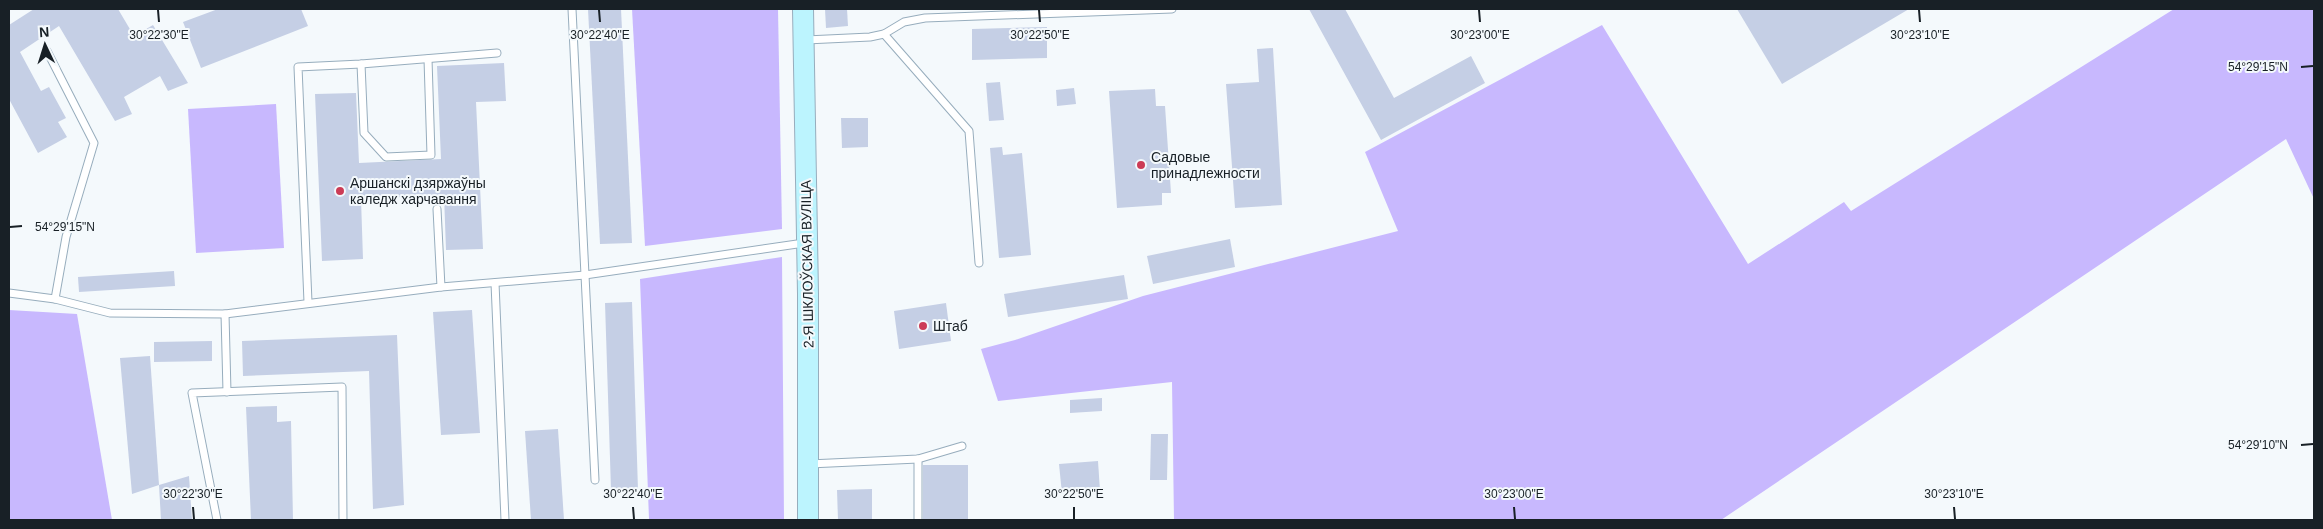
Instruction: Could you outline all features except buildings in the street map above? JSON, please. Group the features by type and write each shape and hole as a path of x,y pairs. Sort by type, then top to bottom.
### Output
{"street":[{"name":"2-Я ШКЛОЎСКАЯ ВУЛІЦА","path":"803,9 807,243 808,520"}],"lane":[{"path":"572,9 595,480"},
{"path":"803,40 884,34 904,22 925,18 1172,9"},
{"path":"884,34 969,131 979,263"},
{"path":"46,51 94,143 66,237 55,299"},
{"path":"308,302 298,67 497,53"},
{"path":"361,64 364,133 386,157 431,155 428,58"},
{"path":"437,209 441,287"},
{"path":"9,293 55,299 110,313 225,314 308,302 441,287 585,275 807,243"},
{"path":"495,283 505,520"},
{"path":"225,314 228,392"},
{"path":"217,520 192,393 342,387 343,520"},
{"path":"808,464 918,459 962,446"},
{"path":"918,459 918,520"}],"shaded area":[{"path":"632,9 778,9 782,229 645,246"},
{"path":"2174,9 2314,9 2314,199 2286,139 1721,520 1174,520 1172,382 998,401 981,349 1015,340 1143,296 1398,231 1365,152 1602,25 1748,264 1844,202 1851,211"},
{"path":"276,104 284,248 196,253 188,109"},
{"path":"782,257 784,520 635,520 649,519 640,279"},
{"path":"9,310 77,314 112,520 9,520"}],"place":[{"name":"Садовые принадлежности","path":"1141,165"},
{"name":"Аршанскі дзяржаўны каледж харчавання","path":"340,191"},
{"name":"Штаб","path":"923,326"}]}
